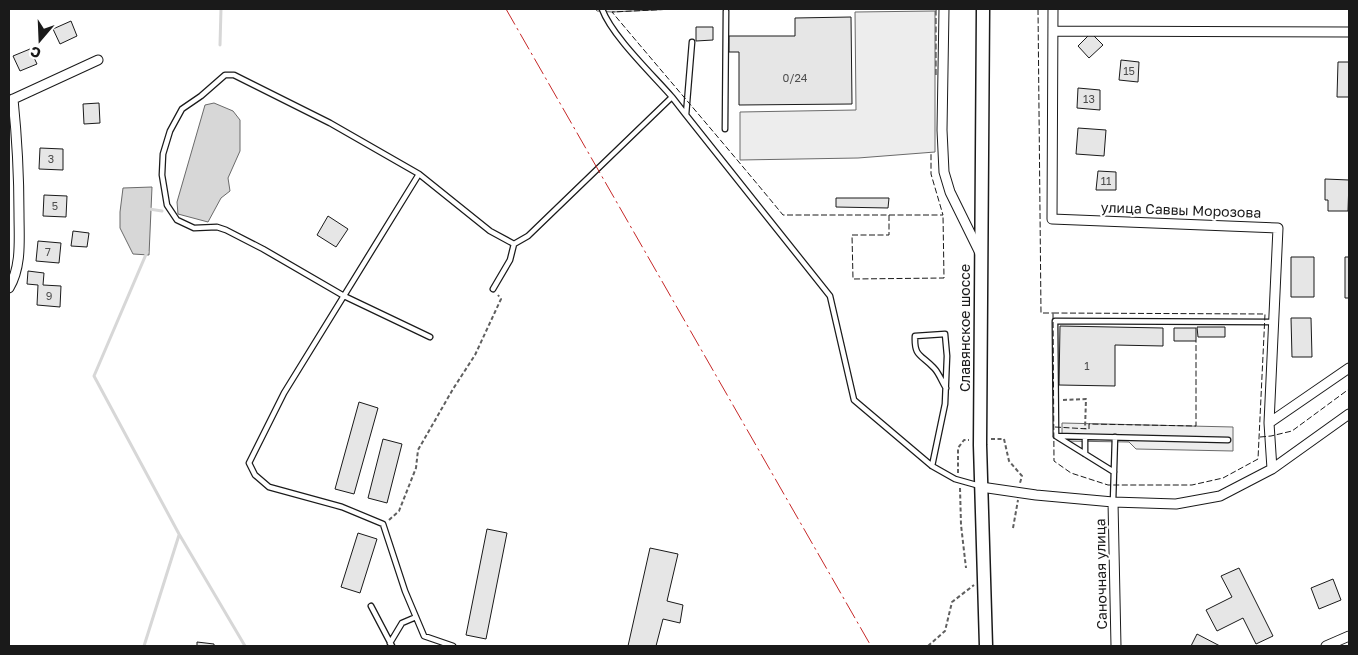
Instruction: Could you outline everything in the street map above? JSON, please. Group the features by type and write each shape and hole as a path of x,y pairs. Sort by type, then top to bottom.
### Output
{"main road":[{"name":"Славянское шоссе","path":"983,9 980,445 986,646"}],"street":[{"path":"944,9 942,130 944,172 950,192 980,253"},
{"name":"улица Саввы Морозова","path":"1053,9 1052,218 1278,228 1269,423 1272,469"},
{"path":"1053,31 1349,32"},
{"path":"9,288 14,280 19,257 19,159 11,100 98,60"},
{"path":"1269,423 1349,368"},
{"path":"981,487 1036,495 1112,502 1176,504 1220,496 1272,469 1349,414"},
{"name":"Саночная улица","path":"1112,502 1116,646"},
{"path":"1326,646 1349,636"}],"lane":[{"path":"602,9 605,17 619,37 672,97 830,296 854,400 932,466 955,479 981,487"},
{"path":"725,129 726,11"},
{"path":"686,115 692,42"},
{"path":"430,337 344,296 226,230 217,226 194,228 177,220 167,205 162,175 163,154 170,131 182,109 226,75 234,75 330,123 419,174 490,231 514,244"},
{"path":"493,289 510,260 514,244 528,236 672,97"},
{"path":"419,174 284,393 249,463 254,475 269,487 342,507 383,524 405,591 424,636 453,646"},
{"path":"1056,436 1056,321 1274,322"},
{"path":"932,466 945,404 946,388 947,356 945,334 915,336 915,348 922,358 935,368 946,388"},
{"path":"1056,436 1228,440"},
{"path":"1056,436 1114,472"},
{"path":"1085,436 1085,454"},
{"path":"1112,502 1115,437"},
{"path":"371,606 391,645"},
{"path":"391,645 402,623 416,616"}],"path":[{"path":"383,524 399,511 416,468 418,450 474,355 501,299 493,289"},
{"path":"1056,400 1086,400 1085,436"},
{"path":"961,524 966,568"},
{"path":"928,646 945,632 952,602 984,578"}],"shaded area":[{"path":"595,9 674,9 612,12 597,11"},
{"path":"935,11 935,152 858,158 740,160 740,112 856,110 855,12"},
{"path":"214,103 233,111 240,120 240,151 228,178 230,191 221,198 208,222 178,214 177,202 205,105"},
{"path":"152,187 149,255 133,254 120,228 123,188"},
{"path":"1062,423 1233,427 1233,451 1136,449 1129,442 1062,441"}],"building":[{"path":"851,17 852,104 739,105 739,52 729,52 729,36 795,36 795,18"},
{"path":"71,21 77,36 60,44 53,29"},
{"path":"696,27 713,27 713,40 696,41"},
{"path":"1091,33 1103,45 1089,58 1078,46"},
{"path":"30,49 37,64 20,71 13,56"},
{"path":"1121,60 1139,62 1138,82 1119,80"},
{"path":"1338,62 1349,62 1349,97 1337,97"},
{"path":"1078,88 1100,90 1100,110 1077,108"},
{"path":"99,103 100,123 84,124 83,104"},
{"path":"1078,128 1106,130 1104,156 1076,154"},
{"path":"40,148 63,149 63,170 39,169"},
{"path":"1098,171 1116,172 1116,190 1096,190"},
{"path":"1325,179 1349,180 1348,211 1328,211 1328,200 1325,200"},
{"path":"44,195 67,196 66,217 43,216"},
{"path":"836,198 889,198 888,208 836,207"},
{"path":"328,216 348,229 336,247 317,235"},
{"path":"73,231 89,233 87,247 71,246"},
{"path":"38,241 61,243 59,263 36,261"},
{"path":"1291,257 1314,257 1314,297 1291,297"},
{"path":"1345,257 1349,257 1349,298 1345,298"},
{"path":"28,271 44,273 43,285 61,286 60,307 37,305 38,285 27,284"},
{"path":"1291,318 1311,318 1312,357 1292,357"},
{"path":"1060,326 1163,328 1163,346 1115,345 1115,386 1059,385"},
{"path":"1197,327 1225,327 1225,337 1198,337"},
{"path":"1174,328 1196,328 1196,341 1174,341"},
{"path":"359,402 378,408 354,494 335,489"},
{"path":"383,439 402,444 387,503 368,498"},
{"path":"487,529 507,533 486,639 466,635"},
{"path":"358,533 377,539 360,593 341,587"},
{"path":"650,548 678,554 667,601 683,605 680,623 663,619 656,646 628,646"},
{"path":"1239,568 1273,636 1256,644 1243,618 1217,631 1206,610 1232,597 1221,576"},
{"path":"1333,579 1341,600 1319,609 1311,588"},
{"path":"1197,634 1220,646 1191,646"},
{"path":"197,642 214,644 214,646 197,646"}],"waterway":[{"path":"220,45 221,9"},
{"path":"149,209 162,211"},
{"path":"147,252 94,376 179,534 245,646"},
{"path":"144,646 179,535"}],"fence":[{"path":"674,9 612,12 783,215 943,215 931,174 931,152"},
{"path":"936,9 936,75"},
{"path":"1038,9 1041,313 1053,313"},
{"path":"889,215 889,235 852,235 853,279 944,278 943,215"},
{"path":"1053,313 1265,314 1258,459 1223,478 1192,485 1108,485 1071,473 1054,461 1053,313"},
{"path":"1055,427 1089,429 1089,424 1196,426 1196,341"},
{"path":"1260,437 1292,431 1349,389"}],"power":[{"path":"506,9 871,646"}]}
